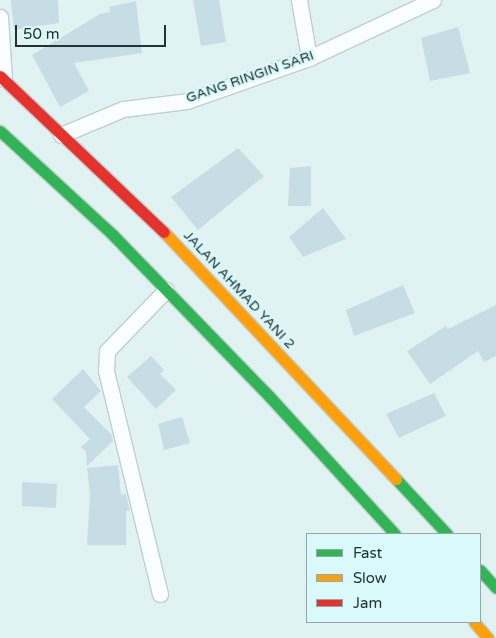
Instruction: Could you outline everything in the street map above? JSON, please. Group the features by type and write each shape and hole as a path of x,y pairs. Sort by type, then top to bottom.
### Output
{"highway":[{"name":"JALAN AHMAD YANI 2","path":"2,78 141,208 446,533"},
{"path":"2,135 113,235 269,396 394,533"},
{"path":"481,571 496,588"},
{"path":"475,623 488,638"}],"street":[{"path":"299,0 308,52"},
{"name":"GANG RINGIN SARI","path":"61,135 123,109 187,101 432,0"},
{"path":"0,17 2,78"},
{"path":"160,594 106,371 107,351 166,290"}],"building":[{"path":"11,0 58,0 59,23 14,30"},
{"path":"193,0 219,0 226,42 201,46"},
{"path":"136,1 142,53 74,63 89,91 60,107 32,55 100,14 110,12 109,7"},
{"path":"458,27 470,73 430,81 421,38"},
{"path":"238,148 264,176 198,230 171,197"},
{"path":"311,166 311,206 288,206 290,168"},
{"path":"323,208 346,239 303,257 289,237"},
{"path":"403,285 415,313 354,336 346,310"},
{"path":"496,305 496,356 484,362 478,351 430,384 407,351 446,326 448,329"},
{"path":"151,356 164,370 160,374 176,390 156,409 127,377"},
{"path":"83,369 101,391 84,407 112,435 113,441 87,466 86,452 81,447 90,439 52,399"},
{"path":"434,393 446,416 399,438 386,414"},
{"path":"182,417 190,443 164,450 158,424"},
{"path":"118,465 121,495 126,494 130,511 126,511 126,545 87,545 90,495 87,468"},
{"path":"22,482 57,484 56,508 22,506"}],"traffic: fast":[{"path":"0,131 113,235 269,396 394,533"},
{"path":"396,479 446,533"},
{"path":"481,571 496,588"}],"traffic: slow":[{"path":"164,232 396,479"},
{"path":"475,623 488,638"}],"traffic: jam":[{"path":"0,76 164,232"}]}
